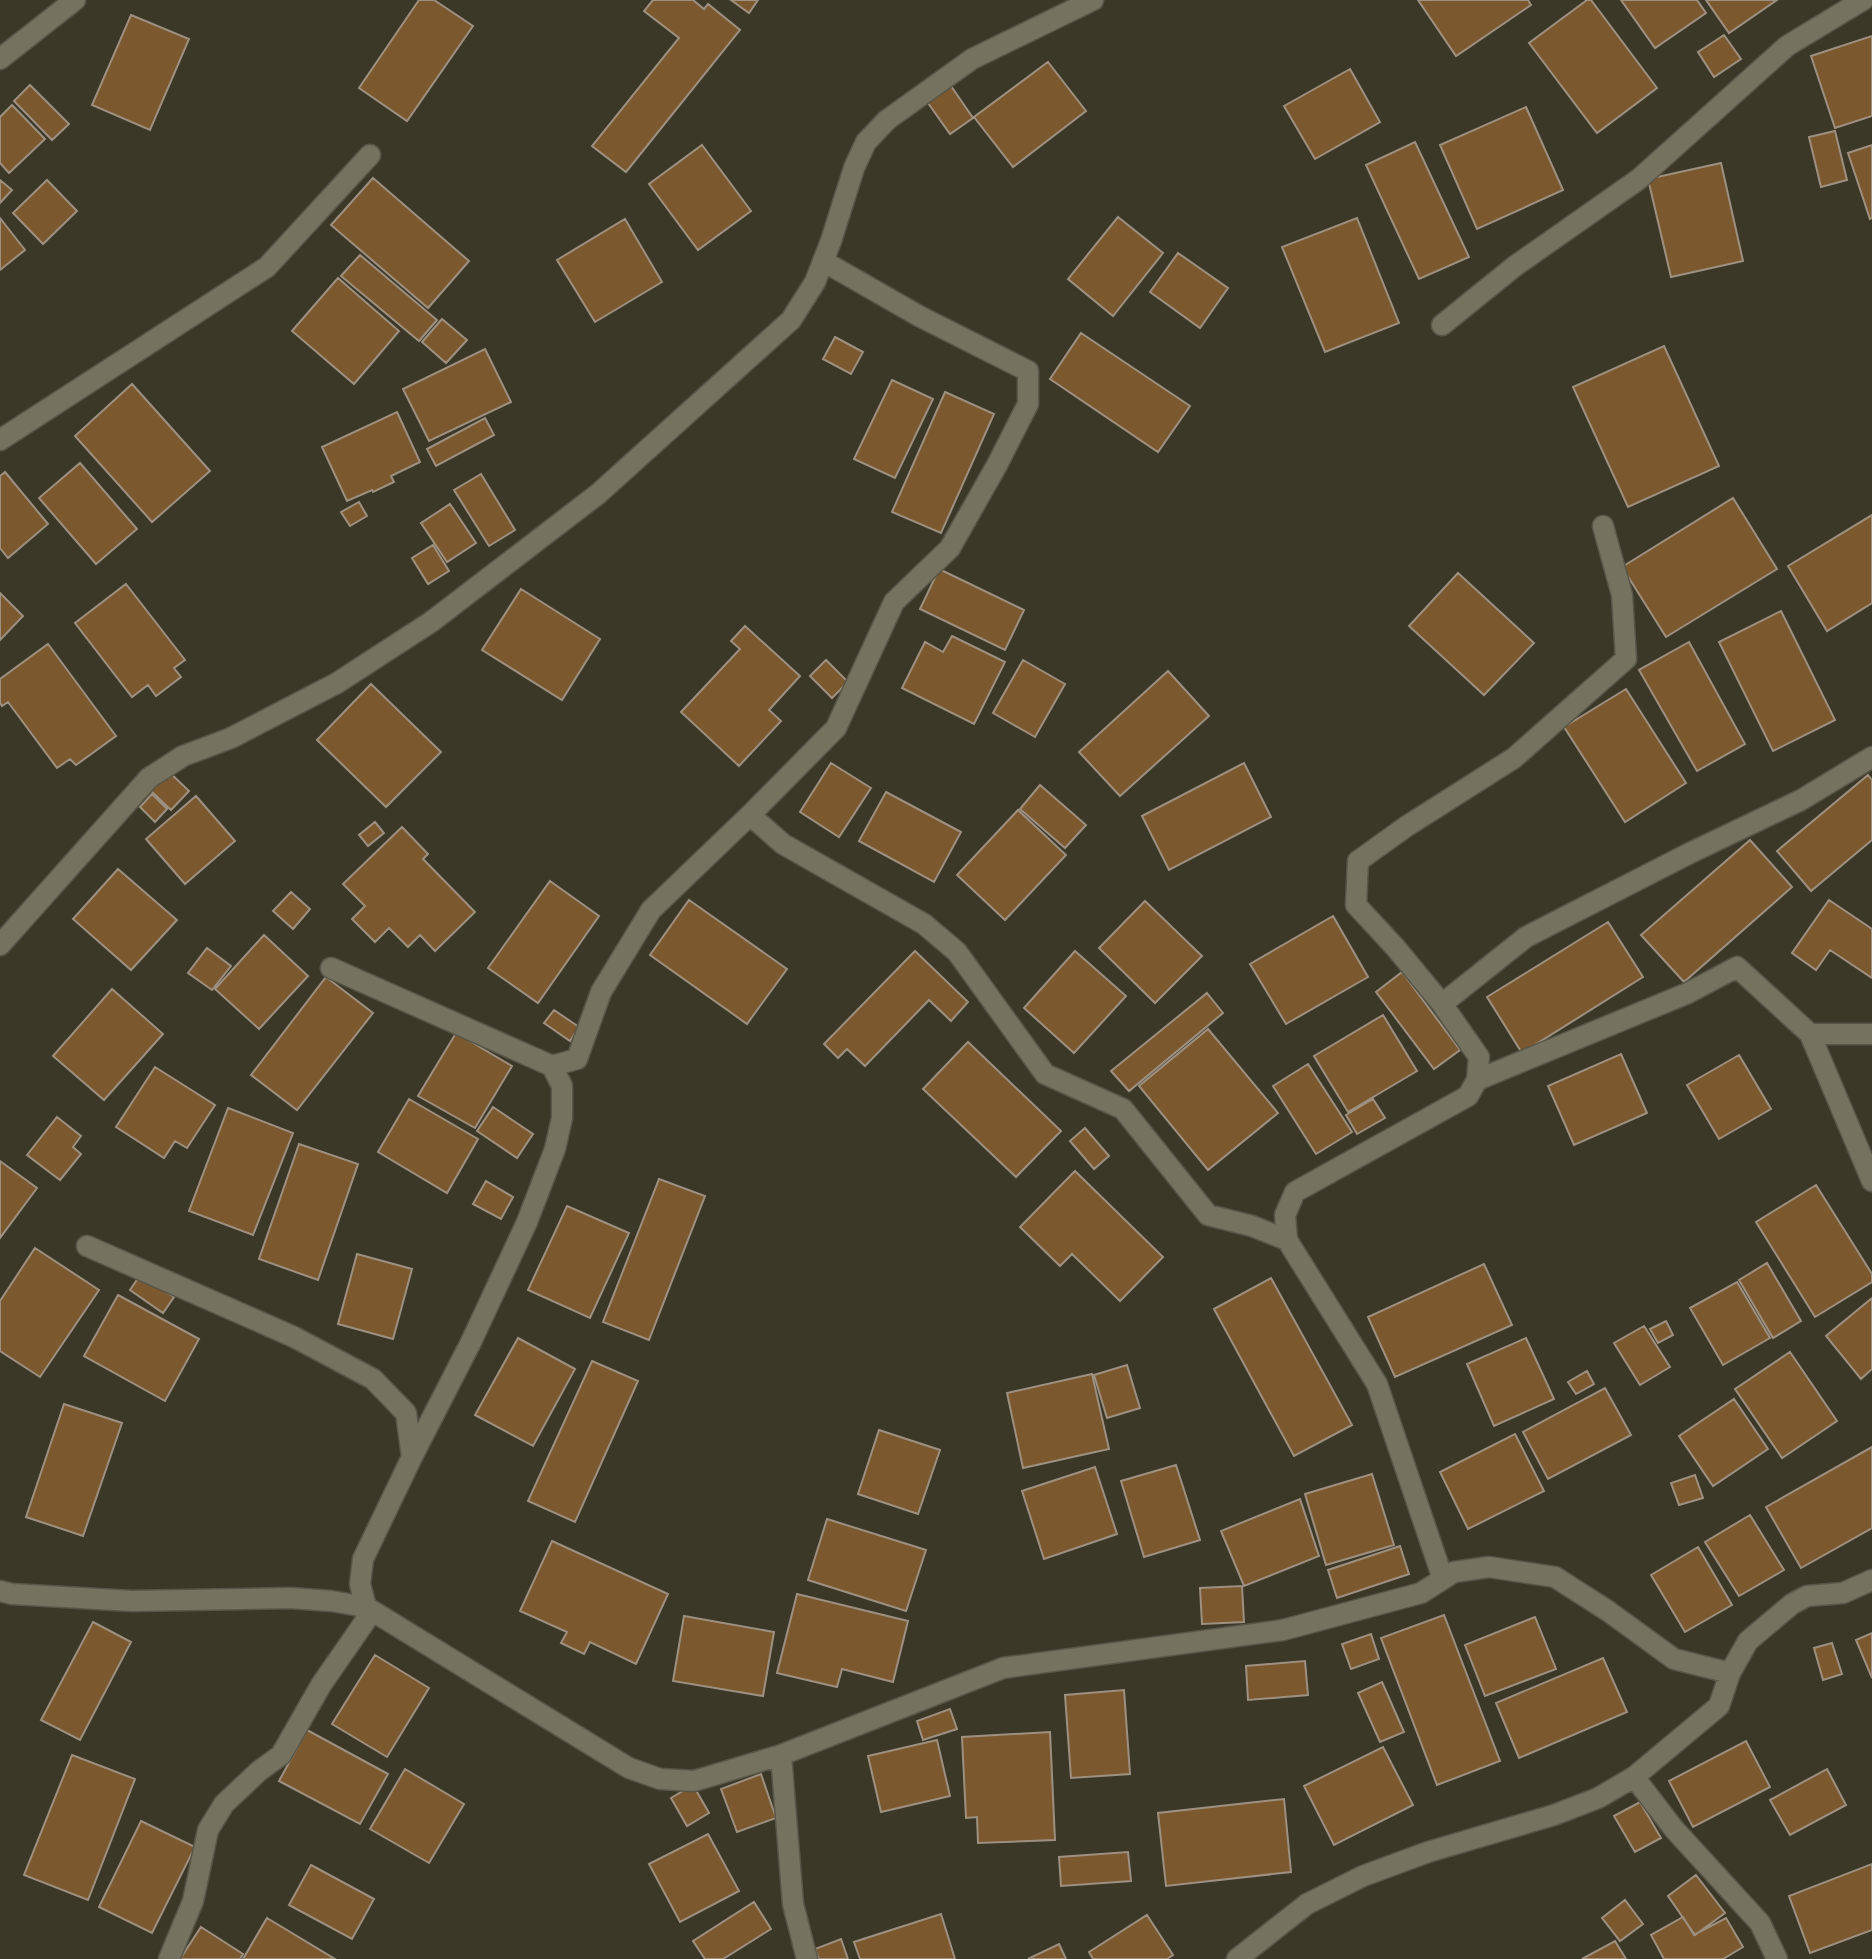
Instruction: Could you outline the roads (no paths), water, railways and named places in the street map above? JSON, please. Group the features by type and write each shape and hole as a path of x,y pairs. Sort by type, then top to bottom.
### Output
{"street":[{"path":"0,59 75,0"},
{"path":"0,945 149,778 183,756 231,738 337,683 431,622 598,494 791,320 815,282 866,142 887,120 972,59 1093,0"},
{"path":"1442,325 1515,266 1639,179 1787,46 1863,0"},
{"path":"0,440 267,267 370,155"},
{"path":"552,1066 577,1059 601,992 651,910 836,728 894,602 950,548 1028,404 1028,371 919,316 823,261"},
{"path":"1443,1579 1377,1384 1287,1240 1285,1215 1295,1192 1468,1096 1477,1080 1479,1057 1442,1004 1356,905 1358,861 1514,758 1626,659 1622,595 1603,526"},
{"path":"1442,1004 1526,937 1801,800 1872,757"},
{"path":"750,815 783,844 924,924 957,952 1045,1074 1123,1109 1208,1215 1252,1226 1287,1240"},
{"path":"1477,1080 1688,993 1737,967 1810,1034 1872,1181"},
{"path":"169,1959 193,1901 208,1830 224,1804 281,1755 321,1685 366,1620 360,1584 363,1559 521,1235 555,1149 562,1118 562,1086 552,1066 331,968"},
{"path":"1810,1034 1872,1034"},
{"path":"87,1246 294,1337 373,1379 406,1413 412,1457"},
{"path":"0,1591 132,1601 290,1598 366,1607 629,1768 660,1779 694,1781 781,1755 1003,1668 1283,1630 1421,1593 1454,1572 1489,1567 1555,1577 1674,1659 1730,1673"},
{"path":"1237,1959 1307,1904 1363,1876 1428,1852 1554,1815 1598,1798 1634,1777 1719,1706 1730,1673 1748,1641 1792,1604 1807,1596 1843,1593 1872,1580"},
{"path":"781,1755 793,1904 807,1959"},
{"path":"1634,1777 1674,1829 1760,1923 1777,1959"}]}
